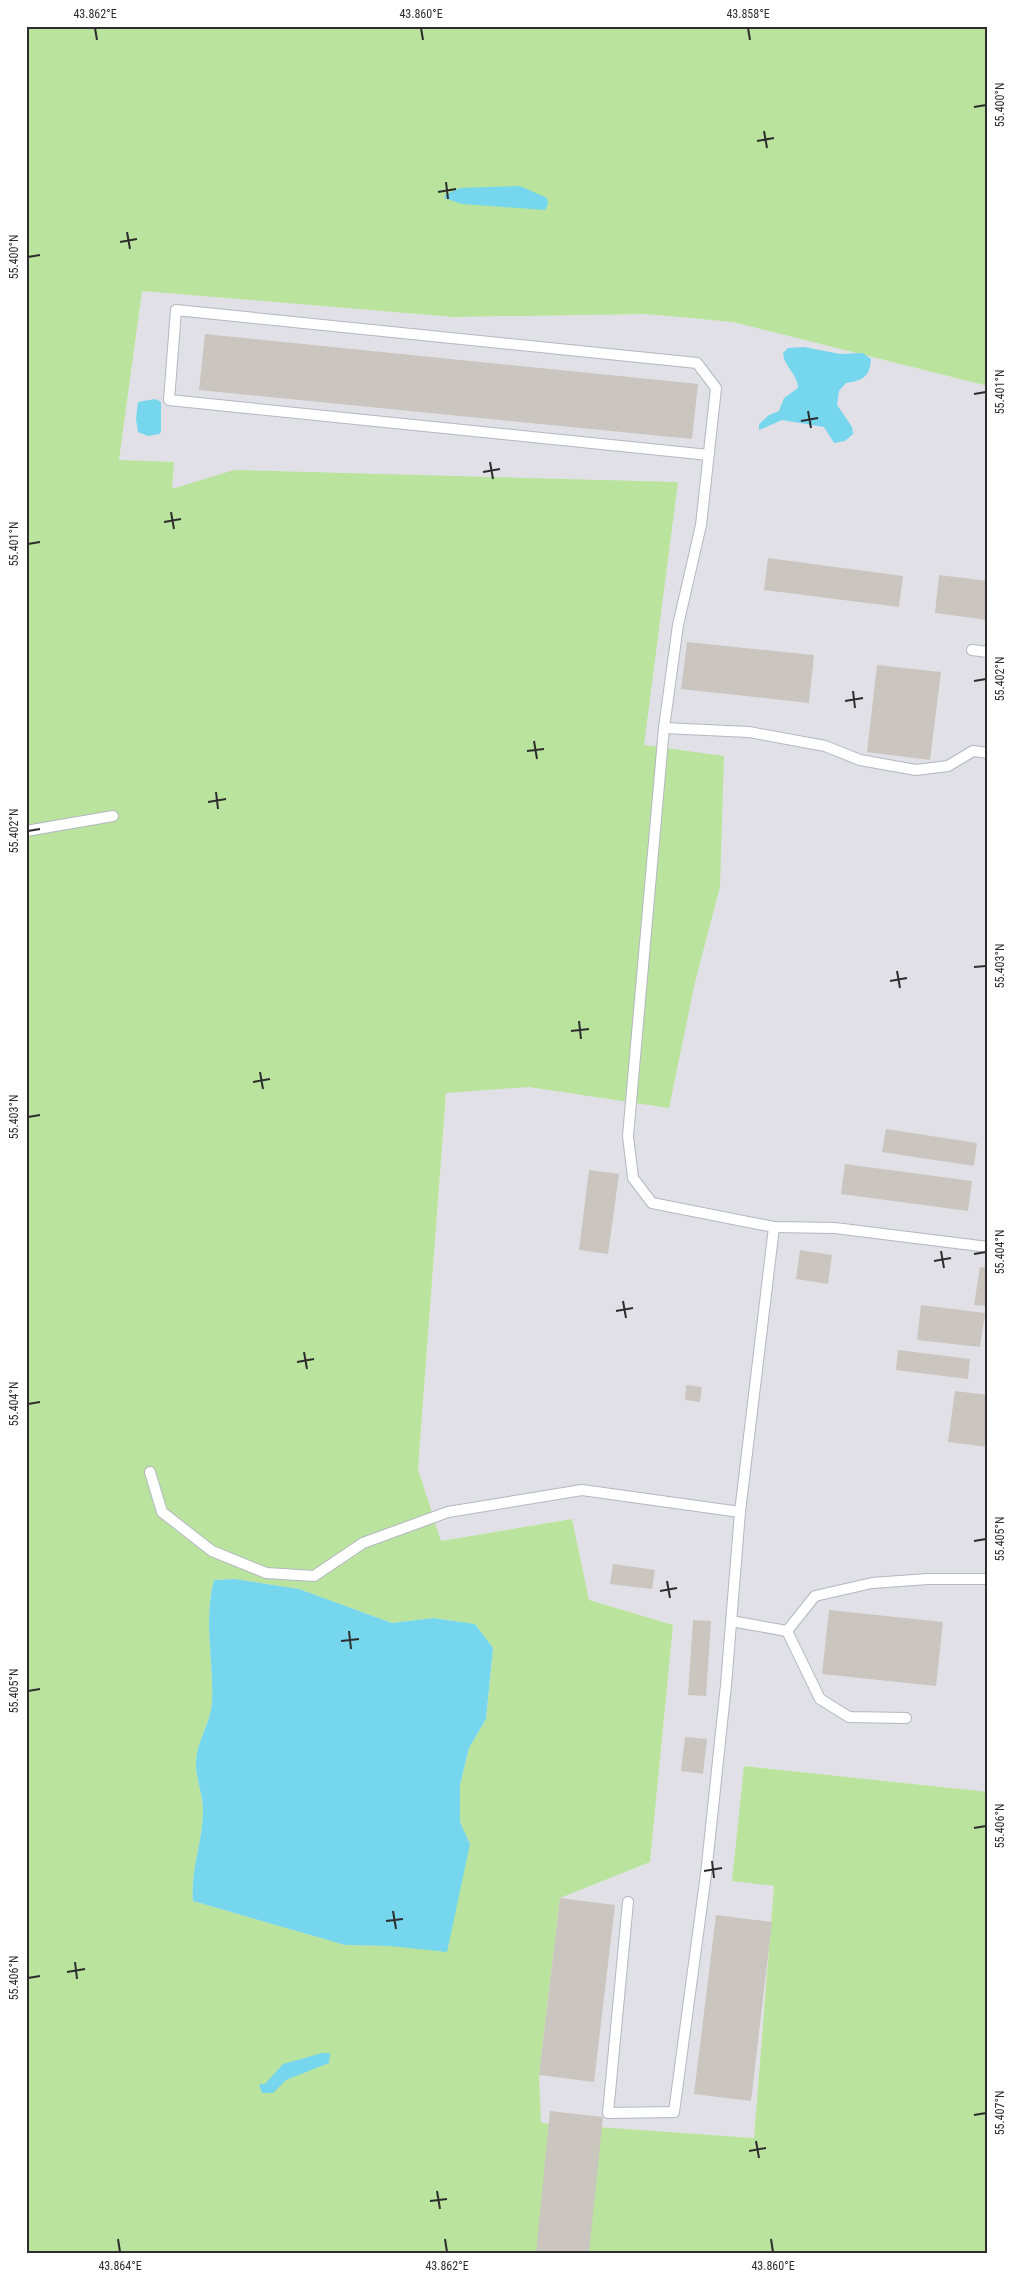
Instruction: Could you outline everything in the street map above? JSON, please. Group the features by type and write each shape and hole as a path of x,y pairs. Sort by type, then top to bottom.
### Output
{"lane":[{"path":"709,455 169,400 176,310 697,364 716,388 709,455 701,525 678,625 664,728 628,1136 633,1178 652,1204 774,1227 834,1228 988,1247"},
{"path":"972,650 988,652"},
{"path":"664,728 749,732 825,746 860,760 916,770 948,766 973,751 988,753"},
{"path":"26,831 113,816"},
{"path":"628,1902 608,2113 674,2112 706,1874 740,1512 774,1227"},
{"path":"150,1472 162,1512 212,1551 266,1572 314,1576 363,1542 448,1512 582,1490 740,1512"},
{"path":"787,1630 815,1596 872,1583 928,1579 988,1580"},
{"path":"731,1621 787,1630"},
{"path":"787,1630 820,1699 849,1717 906,1718"}],"shaded area":[{"path":"142,291 453,317 646,314 733,322 988,386 988,1792 744,1766 774,1886 754,2138 541,2123 539,2075 560,1898 650,1862 673,1625 589,1600 571,1519 441,1541 418,1469 455,978 122,935 174,463 119,460"}],"green space":[{"path":"26,26 988,26 988,386 733,322 646,314 453,317 142,291 119,460 174,462 172,489 234,470 678,482 644,745 724,756 720,887 695,982 669,1108 529,1087 446,1093 418,1469 441,1541 572,1519 589,1600 673,1625 650,1862 560,1898 539,2075 541,2123 754,2138 774,1886 732,1881 744,1766 988,1792 988,2253 26,2253","holes":["235,1579 299,1589 392,1623 433,1618 475,1624 493,1648 486,1719 469,1748 460,1785 460,1822 470,1844 390,1946 345,1945 193,1901 193,1878 203,1810 196,1761 212,1702 209,1610 214,1580"]}],"water":[{"path":"520,186 547,198 548,204 545,210 462,204 444,198 445,195 460,188"},
{"path":"804,347 840,354 863,353 871,359 869,370 864,377 857,381 846,383 839,391 837,405 852,427 853,434 845,441 834,443 824,427 782,420 759,430 759,424 769,415 779,411 784,398 798,388 796,379 783,353 788,348"},
{"path":"155,399 161,402 161,432 148,436 138,432 136,419 138,402"},
{"path":"235,1579 299,1589 392,1623 433,1618 475,1624 493,1648 486,1719 469,1748 460,1785 460,1822 470,1844 447,1952 390,1946 345,1945 193,1901 193,1878 203,1810 196,1761 212,1702 209,1610 214,1580"},
{"path":"322,2053 330,2053 329,2063 286,2080 273,2093 262,2093 259,2084 265,2084 283,2064"}],"building":[{"path":"205,334 698,384 692,439 199,390"},
{"path":"768,558 903,576 899,607 764,590"},
{"path":"939,575 988,581 988,620 935,613"},
{"path":"687,642 814,655 809,703 681,689"},
{"path":"877,665 941,672 930,760 867,752"},
{"path":"886,1129 977,1143 974,1166 882,1152"},
{"path":"845,1164 972,1181 968,1211 841,1194"},
{"path":"589,1170 619,1174 608,1254 579,1250"},
{"path":"800,1250 832,1255 828,1284 796,1279"},
{"path":"980,1267 988,1268 988,1306 974,1305"},
{"path":"921,1305 985,1313 980,1347 917,1340"},
{"path":"898,1350 970,1359 968,1379 896,1370"},
{"path":"686,1385 702,1387 700,1402 685,1400"},
{"path":"955,1391 988,1395 988,1447 948,1442"},
{"path":"613,1564 655,1570 652,1589 610,1584"},
{"path":"829,1610 943,1622 936,1686 822,1674"},
{"path":"693,1620 711,1621 706,1696 688,1695"},
{"path":"685,1737 707,1739 703,1774 681,1771"},
{"path":"560,1898 615,1905 594,2082 539,2075"},
{"path":"716,1915 772,1922 751,2101 694,2094"},
{"path":"550,2111 603,2117 589,2253 536,2253"}]}
